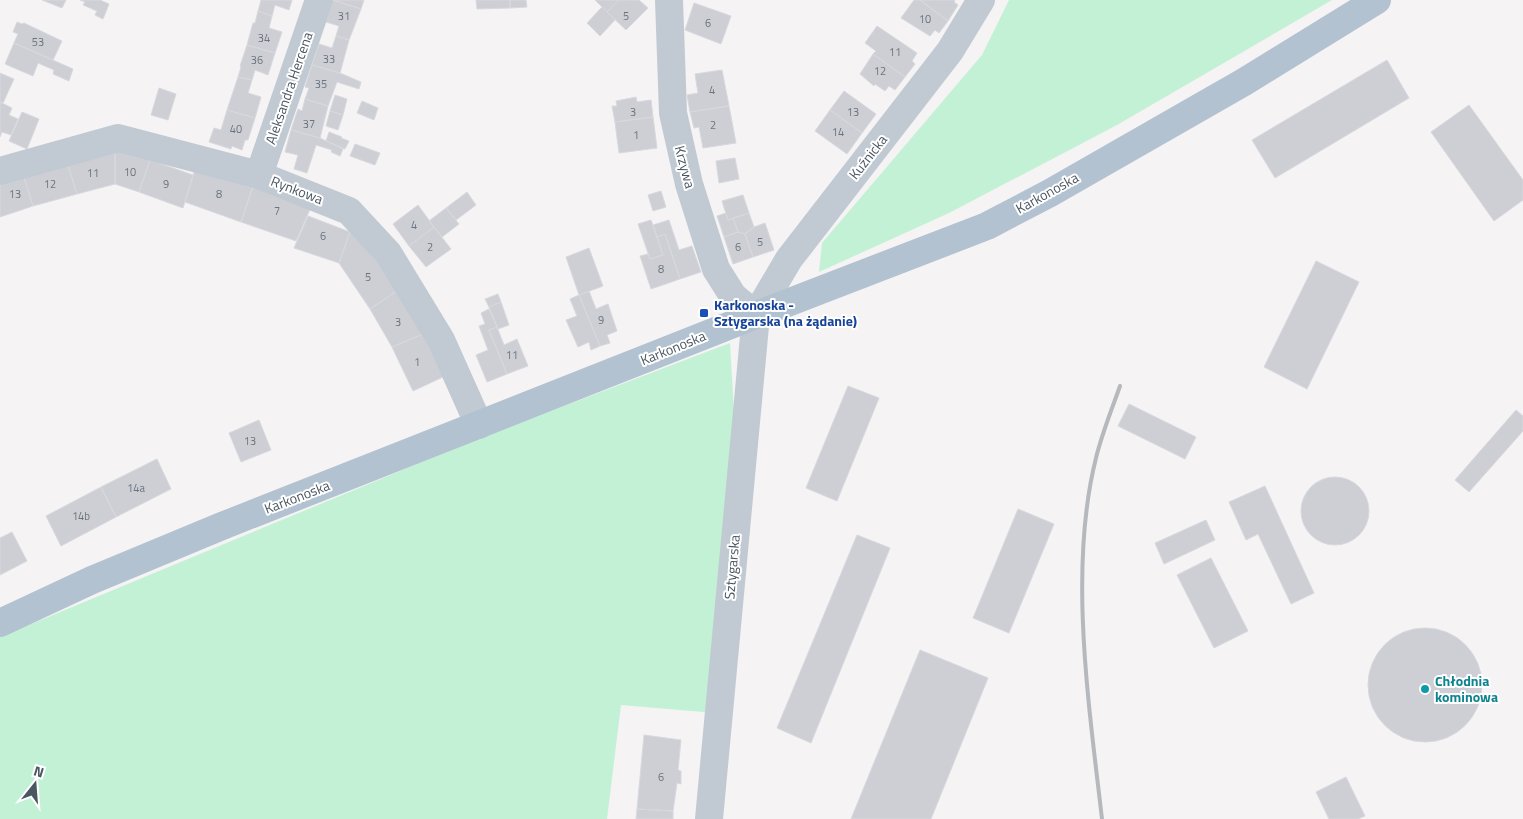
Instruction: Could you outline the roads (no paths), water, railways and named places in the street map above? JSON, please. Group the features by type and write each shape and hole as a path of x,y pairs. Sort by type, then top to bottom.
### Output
{"main road":[{"name":"Karkonoska","path":"0,623 92,580 222,526 987,226 1050,193 1235,86 1377,0"}],"street":[{"name":"Aleksandra Hercena","path":"259,176 319,0"},
{"name":"Krzywa","path":"668,0 673,113 689,184 716,269 733,296 756,315"},
{"name":"Kuźnicka","path":"756,315 789,259 950,52 981,0"},
{"name":"Rynkowa","path":"0,171 118,138 259,176 349,211 388,253 441,340 479,425"},
{"name":"Sztygarska","path":"709,819 756,315"}],"railway":[{"path":"1102,819 1087,684 1082,591 1083,545 1088,501 1096,458 1120,386"}],"place":[{"name":"Karkonoska - Sztygarska (na żądanie)","path":"704,313"},
{"name":"Chłodnia kominowa","path":"1425,689"}]}
